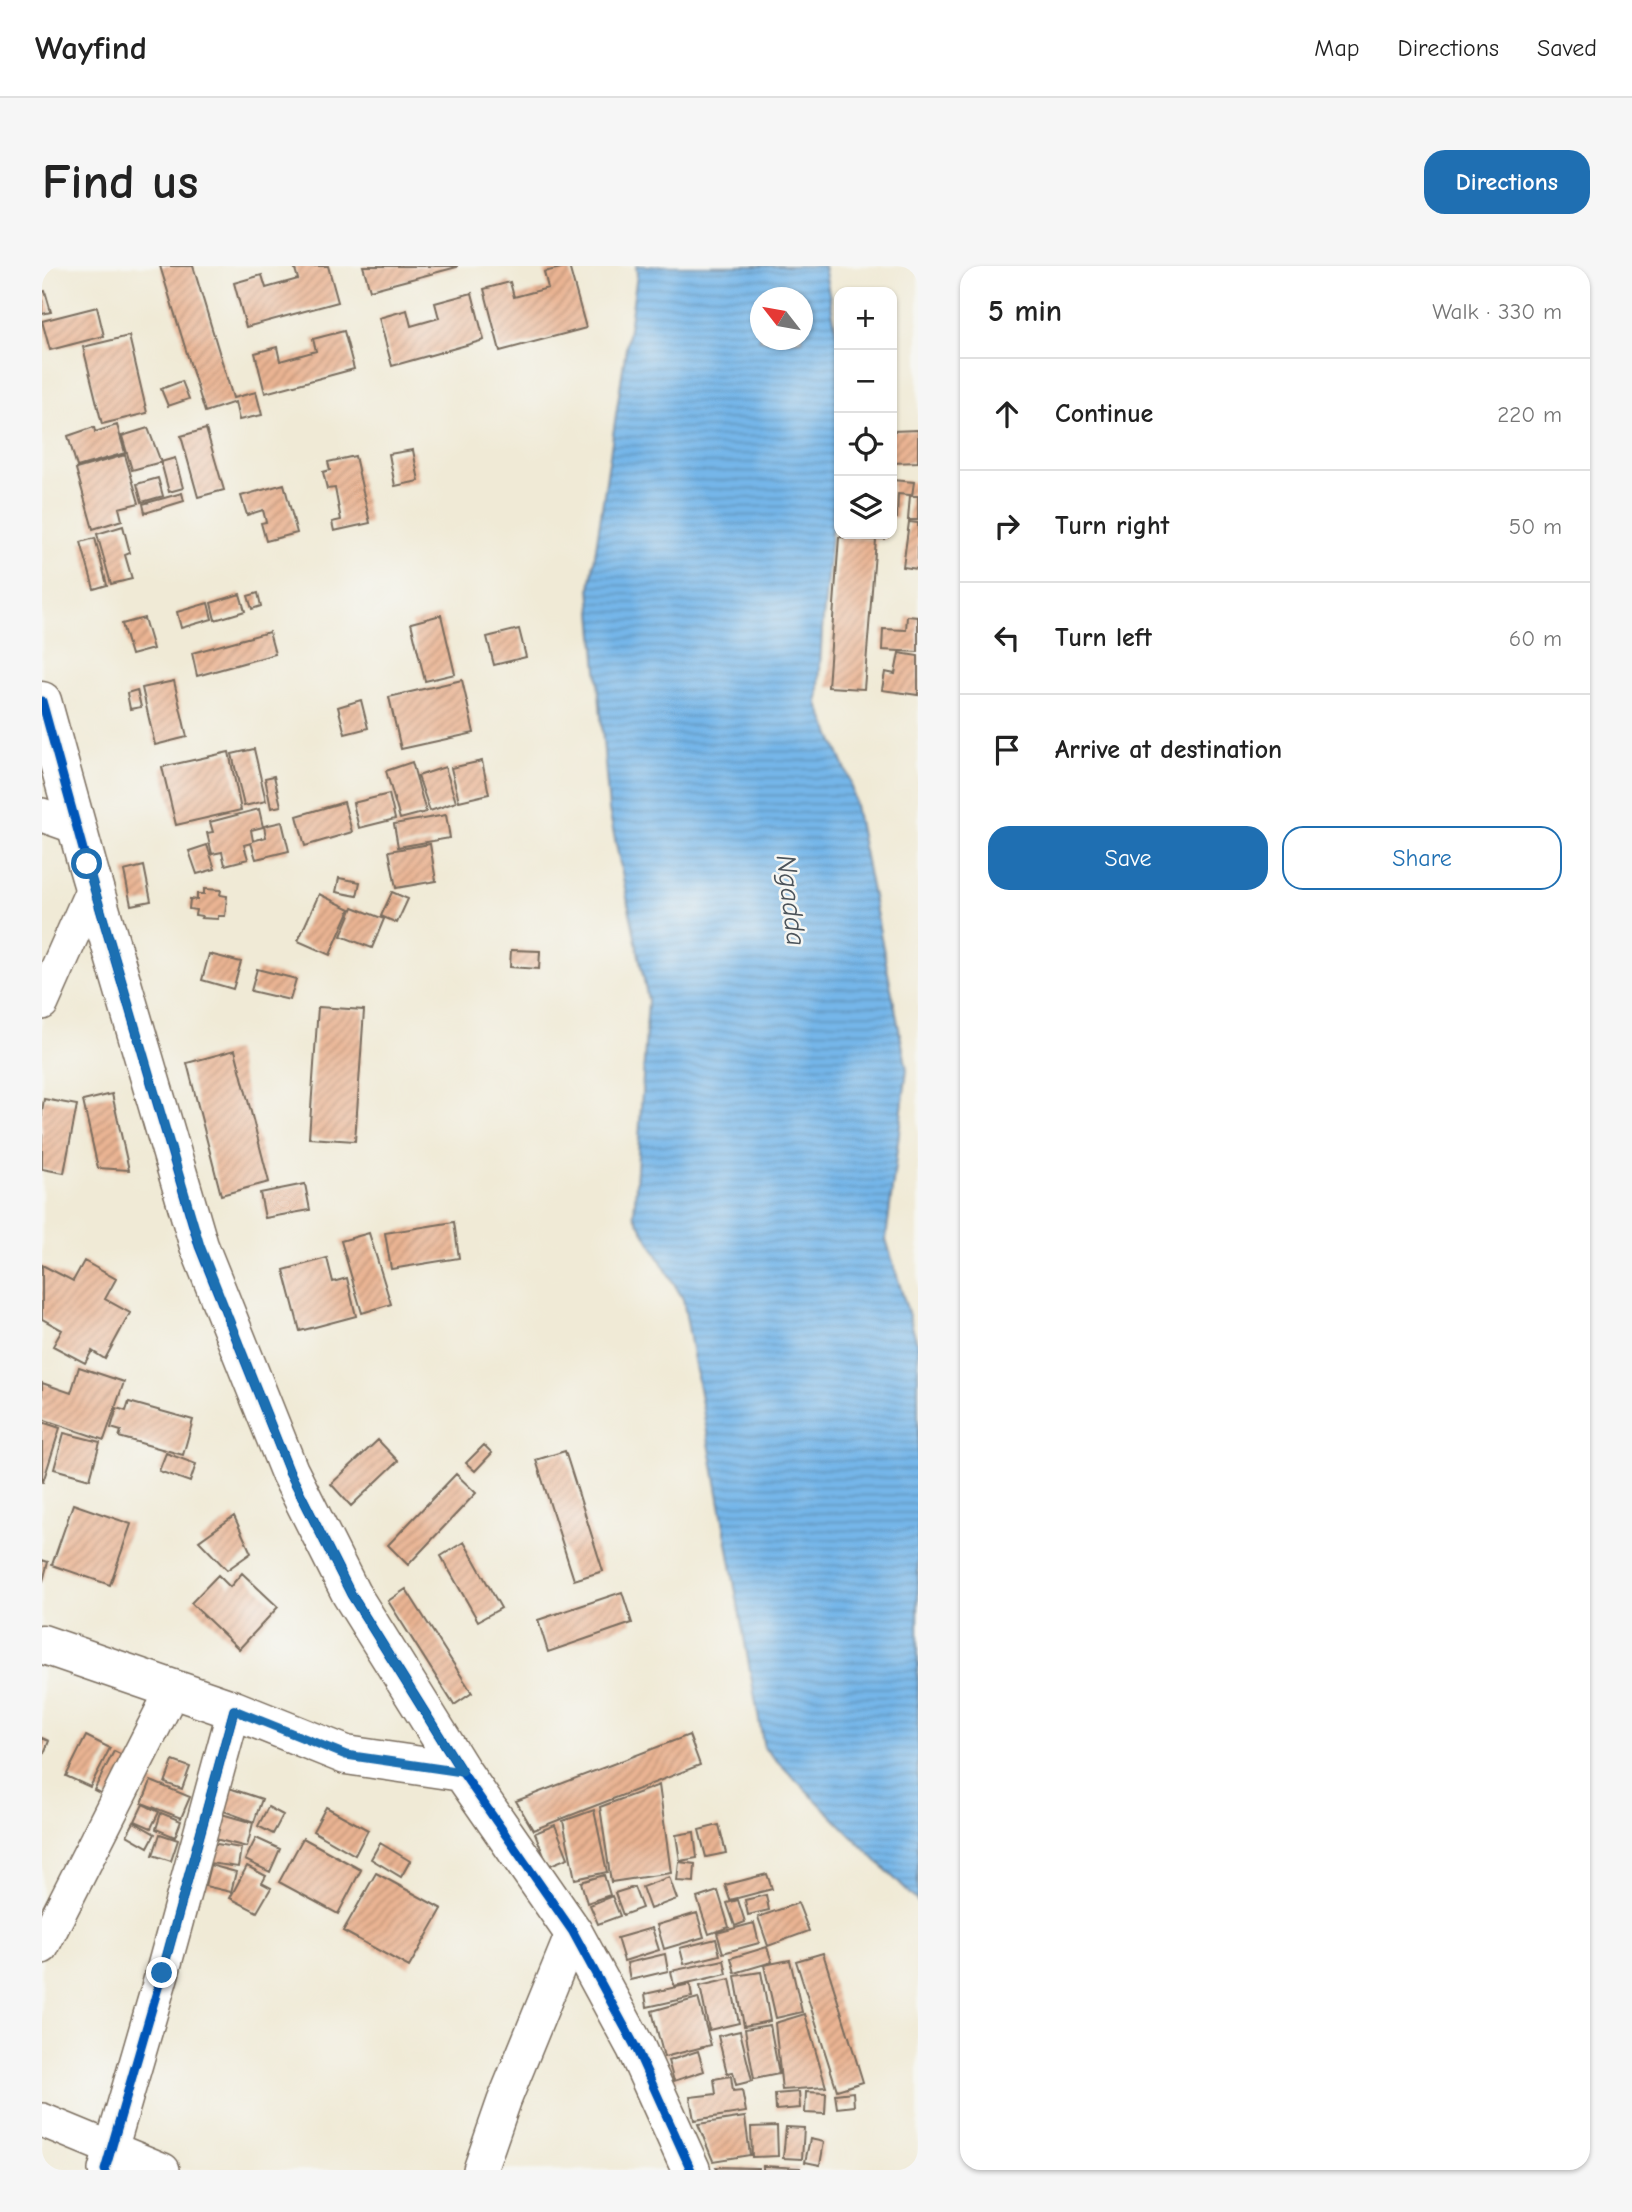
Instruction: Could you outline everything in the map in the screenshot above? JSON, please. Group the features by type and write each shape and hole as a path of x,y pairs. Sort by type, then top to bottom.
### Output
{"street":[{"path":"42,701 59,821 94,886 200,1246 283,1458 351,1594 462,1772 573,1932 636,2048 691,2170"},
{"path":"42,1003 94,886"},
{"path":"42,1644 234,1710 346,1755 462,1772"},
{"path":"42,1947 173,1689"},
{"path":"108,2160 234,1710"},
{"path":"481,2170 504,2101 573,1932"},
{"path":"42,2120 108,2160 163,2170"}],"water":[{"name":"Ngadda","path":"636,266 824,266 834,320 834,504 818,704 850,780 907,1069 886,1239 918,1346 918,1902 764,1748 683,1299 634,1215 648,1000 609,810 590,588 637,275"}],"building":[{"path":"160,266 193,266 233,398 256,392 262,415 239,420 235,402 205,412"},
{"path":"294,266 328,266 338,302 246,327 234,283 262,275 266,288 298,279"},
{"path":"363,266 457,266 457,267 370,290"},
{"path":"569,266 586,328 500,351 484,289 510,282 514,297 548,288 544,272"},
{"path":"45,291 51,312 42,314 42,292"},
{"path":"472,293 484,340 392,366 379,318 407,310 411,326 439,318 435,303"},
{"path":"97,307 104,336 50,350 42,321"},
{"path":"344,331 354,369 265,393 255,353 277,347 280,361 316,351 313,339"},
{"path":"129,336 147,413 102,424 83,347"},
{"path":"182,381 189,399 168,406 161,389"},
{"path":"117,425 125,453 77,467 68,436 94,427 95,432"},
{"path":"148,428 161,462 132,470 122,436"},
{"path":"206,429 224,490 198,497 181,436"},
{"path":"918,430 918,462 897,463 897,431"},
{"path":"413,450 419,481 395,486 389,454"},
{"path":"125,455 139,503 119,508 122,520 93,529 76,469"},
{"path":"355,456 370,523 334,531 332,522 341,520 335,488 327,489 323,472 330,470 328,462"},
{"path":"175,458 183,488 169,492 161,462"},
{"path":"158,478 163,496 142,502 137,484"},
{"path":"897,480 914,482 912,496 918,496 918,520 908,520 910,495 898,494 897,518"},
{"path":"284,484 297,533 266,541 261,523 266,522 263,510 247,515 241,496"},
{"path":"182,493 184,501 145,513 143,504"},
{"path":"909,522 918,523 918,569 903,567"},
{"path":"123,526 130,553 125,555 132,579 111,584 97,534"},
{"path":"95,538 107,585 94,589 81,542"},
{"path":"839,539 876,540 864,689 828,687"},
{"path":"258,593 261,606 252,609 248,596"},
{"path":"240,594 245,611 215,620 211,603"},
{"path":"208,603 212,619 181,628 177,612"},
{"path":"441,615 455,674 425,681 411,623"},
{"path":"907,616 918,617 918,652 882,650 883,629 906,630"},
{"path":"144,618 153,649 131,655 122,624"},
{"path":"519,629 526,657 494,665 487,637"},
{"path":"269,632 275,654 197,676 192,653"},
{"path":"899,653 918,656 918,695 882,690 885,672 895,674"},
{"path":"462,680 474,733 401,749 389,697"},
{"path":"174,681 187,737 155,745 142,688"},
{"path":"137,690 141,707 130,709 127,693"},
{"path":"361,700 368,728 345,734 338,707"},
{"path":"254,749 266,801 244,806 232,754"},
{"path":"229,752 241,810 176,825 162,767"},
{"path":"482,761 489,794 459,801 451,768"},
{"path":"412,762 426,812 400,819 386,771"},
{"path":"445,767 456,802 430,811 418,776"},
{"path":"274,776 281,806 271,808 265,778"},
{"path":"389,794 395,819 359,828 353,803"},
{"path":"344,802 352,832 305,846 297,816"},
{"path":"259,809 263,827 251,830 253,841 266,837 264,826 282,822 289,851 256,859 251,843 244,845 248,859 225,865 222,852 212,854 207,833 213,832 210,822"},
{"path":"446,815 450,838 398,847 394,824"},
{"path":"430,844 436,881 396,888 389,851"},
{"path":"207,845 215,869 197,874 189,851"},
{"path":"144,866 151,901 131,905 124,871"},
{"path":"339,878 360,882 357,896 336,892"},
{"path":"204,889 221,890 220,895 227,896 225,916 218,916 218,919 201,918 202,916 195,915 196,910 189,909 190,899 197,900 197,894 204,894"},
{"path":"392,892 408,899 397,923 381,916"},
{"path":"319,894 350,909 330,955 298,941"},
{"path":"353,907 384,919 372,948 341,936"},
{"path":"511,950 540,951 539,969 510,967"},
{"path":"209,954 241,962 233,989 202,980"},
{"path":"257,969 296,979 290,1000 251,991"},
{"path":"318,1007 364,1010 355,1141 309,1138"},
{"path":"235,1050 269,1182 221,1195 187,1063"},
{"path":"112,1094 129,1170 98,1168 83,1101"},
{"path":"44,1099 77,1105 64,1173 42,1169"},
{"path":"305,1184 310,1210 265,1218 260,1193"},
{"path":"454,1222 459,1258 391,1269 385,1233"},
{"path":"369,1233 391,1304 362,1313 341,1241"},
{"path":"327,1258 333,1282 347,1278 356,1316 300,1331 284,1270"},
{"path":"84,1261 116,1279 105,1299 130,1313 105,1359 92,1351 85,1363 53,1346 62,1330 42,1319 42,1265 73,1281"},
{"path":"79,1367 124,1382 104,1440 42,1419 42,1383 71,1393"},
{"path":"129,1402 193,1420 183,1455 119,1437 121,1431 111,1428 117,1408 126,1411"},
{"path":"42,1422 60,1428 43,1482 42,1482"},
{"path":"64,1433 100,1442 90,1479 54,1469"},
{"path":"378,1440 398,1461 351,1506 331,1484"},
{"path":"484,1445 492,1453 475,1471 466,1463"},
{"path":"565,1451 603,1571 574,1580 536,1460"},
{"path":"166,1453 196,1464 190,1482 159,1471"},
{"path":"456,1474 476,1493 408,1565 388,1545"},
{"path":"73,1504 131,1524 110,1585 52,1565"},
{"path":"234,1516 251,1553 227,1570 199,1541"},
{"path":"464,1542 501,1608 478,1621 441,1556"},
{"path":"42,1560 48,1562 43,1581 42,1581"},
{"path":"242,1573 278,1607 239,1649 191,1603 218,1575 230,1587"},
{"path":"406,1589 472,1693 454,1705 388,1601"},
{"path":"622,1592 632,1623 548,1652 538,1620"},
{"path":"689,1735 700,1765 533,1830 516,1801"},
{"path":"86,1736 110,1748 90,1787 66,1776"},
{"path":"42,1738 49,1741 42,1758"},
{"path":"114,1751 135,1761 114,1800 94,1790"},
{"path":"173,1761 190,1767 182,1789 165,1783"},
{"path":"151,1781 190,1797 181,1818 142,1803"},
{"path":"659,1785 671,1873 611,1882 600,1807"},
{"path":"226,1787 262,1799 254,1822 218,1809"},
{"path":"143,1804 159,1812 151,1828 135,1821"},
{"path":"268,1807 283,1815 273,1834 258,1826"},
{"path":"326,1807 368,1830 355,1855 313,1831"},
{"path":"594,1810 607,1872 575,1879 563,1821"},
{"path":"161,1813 181,1821 175,1837 156,1829"},
{"path":"218,1813 253,1823 247,1847 211,1838"},
{"path":"134,1822 155,1834 148,1847 127,1835"},
{"path":"555,1825 568,1858 548,1866 535,1833"},
{"path":"719,1825 726,1853 706,1857 699,1830"},
{"path":"694,1832 697,1858 680,1861 676,1835"},
{"path":"160,1834 178,1840 171,1861 153,1855"},
{"path":"256,1838 280,1849 270,1872 245,1860"},
{"path":"303,1838 361,1870 338,1914 279,1882"},
{"path":"211,1843 241,1848 238,1867 209,1863"},
{"path":"380,1843 410,1861 401,1877 371,1859"},
{"path":"679,1862 695,1864 694,1882 677,1881"},
{"path":"210,1865 236,1872 231,1892 205,1886"},
{"path":"247,1866 266,1876 262,1883 271,1888 257,1912 230,1898"},
{"path":"376,1873 442,1909 409,1967 343,1931"},
{"path":"767,1874 772,1889 730,1900 725,1885"},
{"path":"604,1875 610,1895 587,1903 581,1882"},
{"path":"669,1877 677,1899 650,1909 642,1887"},
{"path":"634,1887 642,1908 623,1915 615,1893"},
{"path":"718,1891 729,1927 709,1934 697,1898"},
{"path":"766,1895 769,1910 748,1915 745,1900"},
{"path":"612,1896 620,1916 598,1924 590,1905"},
{"path":"738,1900 745,1922 735,1926 727,1903"},
{"path":"798,1903 809,1931 768,1946 758,1917"},
{"path":"697,1913 704,1937 664,1949 657,1925"},
{"path":"754,1923 759,1943 723,1953 717,1933"},
{"path":"652,1928 659,1950 624,1961 617,1938"},
{"path":"716,1939 720,1955 684,1964 680,1948"},
{"path":"767,1947 772,1962 735,1973 731,1958"},
{"path":"823,1953 863,2082 837,2090 796,1961"},
{"path":"665,1954 668,1971 630,1980 627,1963"},
{"path":"724,1960 727,1974 674,1986 671,1971"},
{"path":"790,1960 802,2012 776,2018 764,1965"},
{"path":"761,1972 770,2021 744,2026 735,1976"},
{"path":"730,1979 739,2023 709,2030 700,1986"},
{"path":"690,1984 692,1997 647,2007 645,1994"},
{"path":"698,1998 711,2045 664,2057 652,2011"},
{"path":"805,2014 826,2087 782,2090 775,2023"},
{"path":"770,2025 779,2074 754,2079 745,2029"},
{"path":"740,2031 752,2081 736,2085 733,2072 727,2073 718,2036"},
{"path":"698,2051 704,2071 674,2081 668,2061"},
{"path":"731,2076 733,2091 742,2090 746,2112 694,2120 690,2097 716,2094 714,2079"},
{"path":"799,2092 800,2108 776,2110 775,2094"},
{"path":"806,2092 826,2093 825,2114 805,2113"},
{"path":"853,2092 854,2106 837,2108 835,2094"},
{"path":"745,2117 750,2155 713,2161 698,2124"},
{"path":"777,2126 778,2156 752,2157 751,2127"},
{"path":"786,2127 804,2128 802,2159 783,2158"},
{"path":"810,2139 824,2142 820,2165 805,2162"},
{"path":"763,2166 800,2168 800,2170 763,2170"},
{"path":"716,2167 759,2168 759,2170 717,2170"}],"cycle path":[{"path":"42,701 199,1246 289,1471 351,1594 462,1772 573,1932 636,2048 691,2170"},
{"path":"105,2170 234,1710"}],"route":[{"path":"87,864 200,1246 251,1381 289,1471 351,1594 462,1772 346,1755 234,1710 162,1973"}]}
